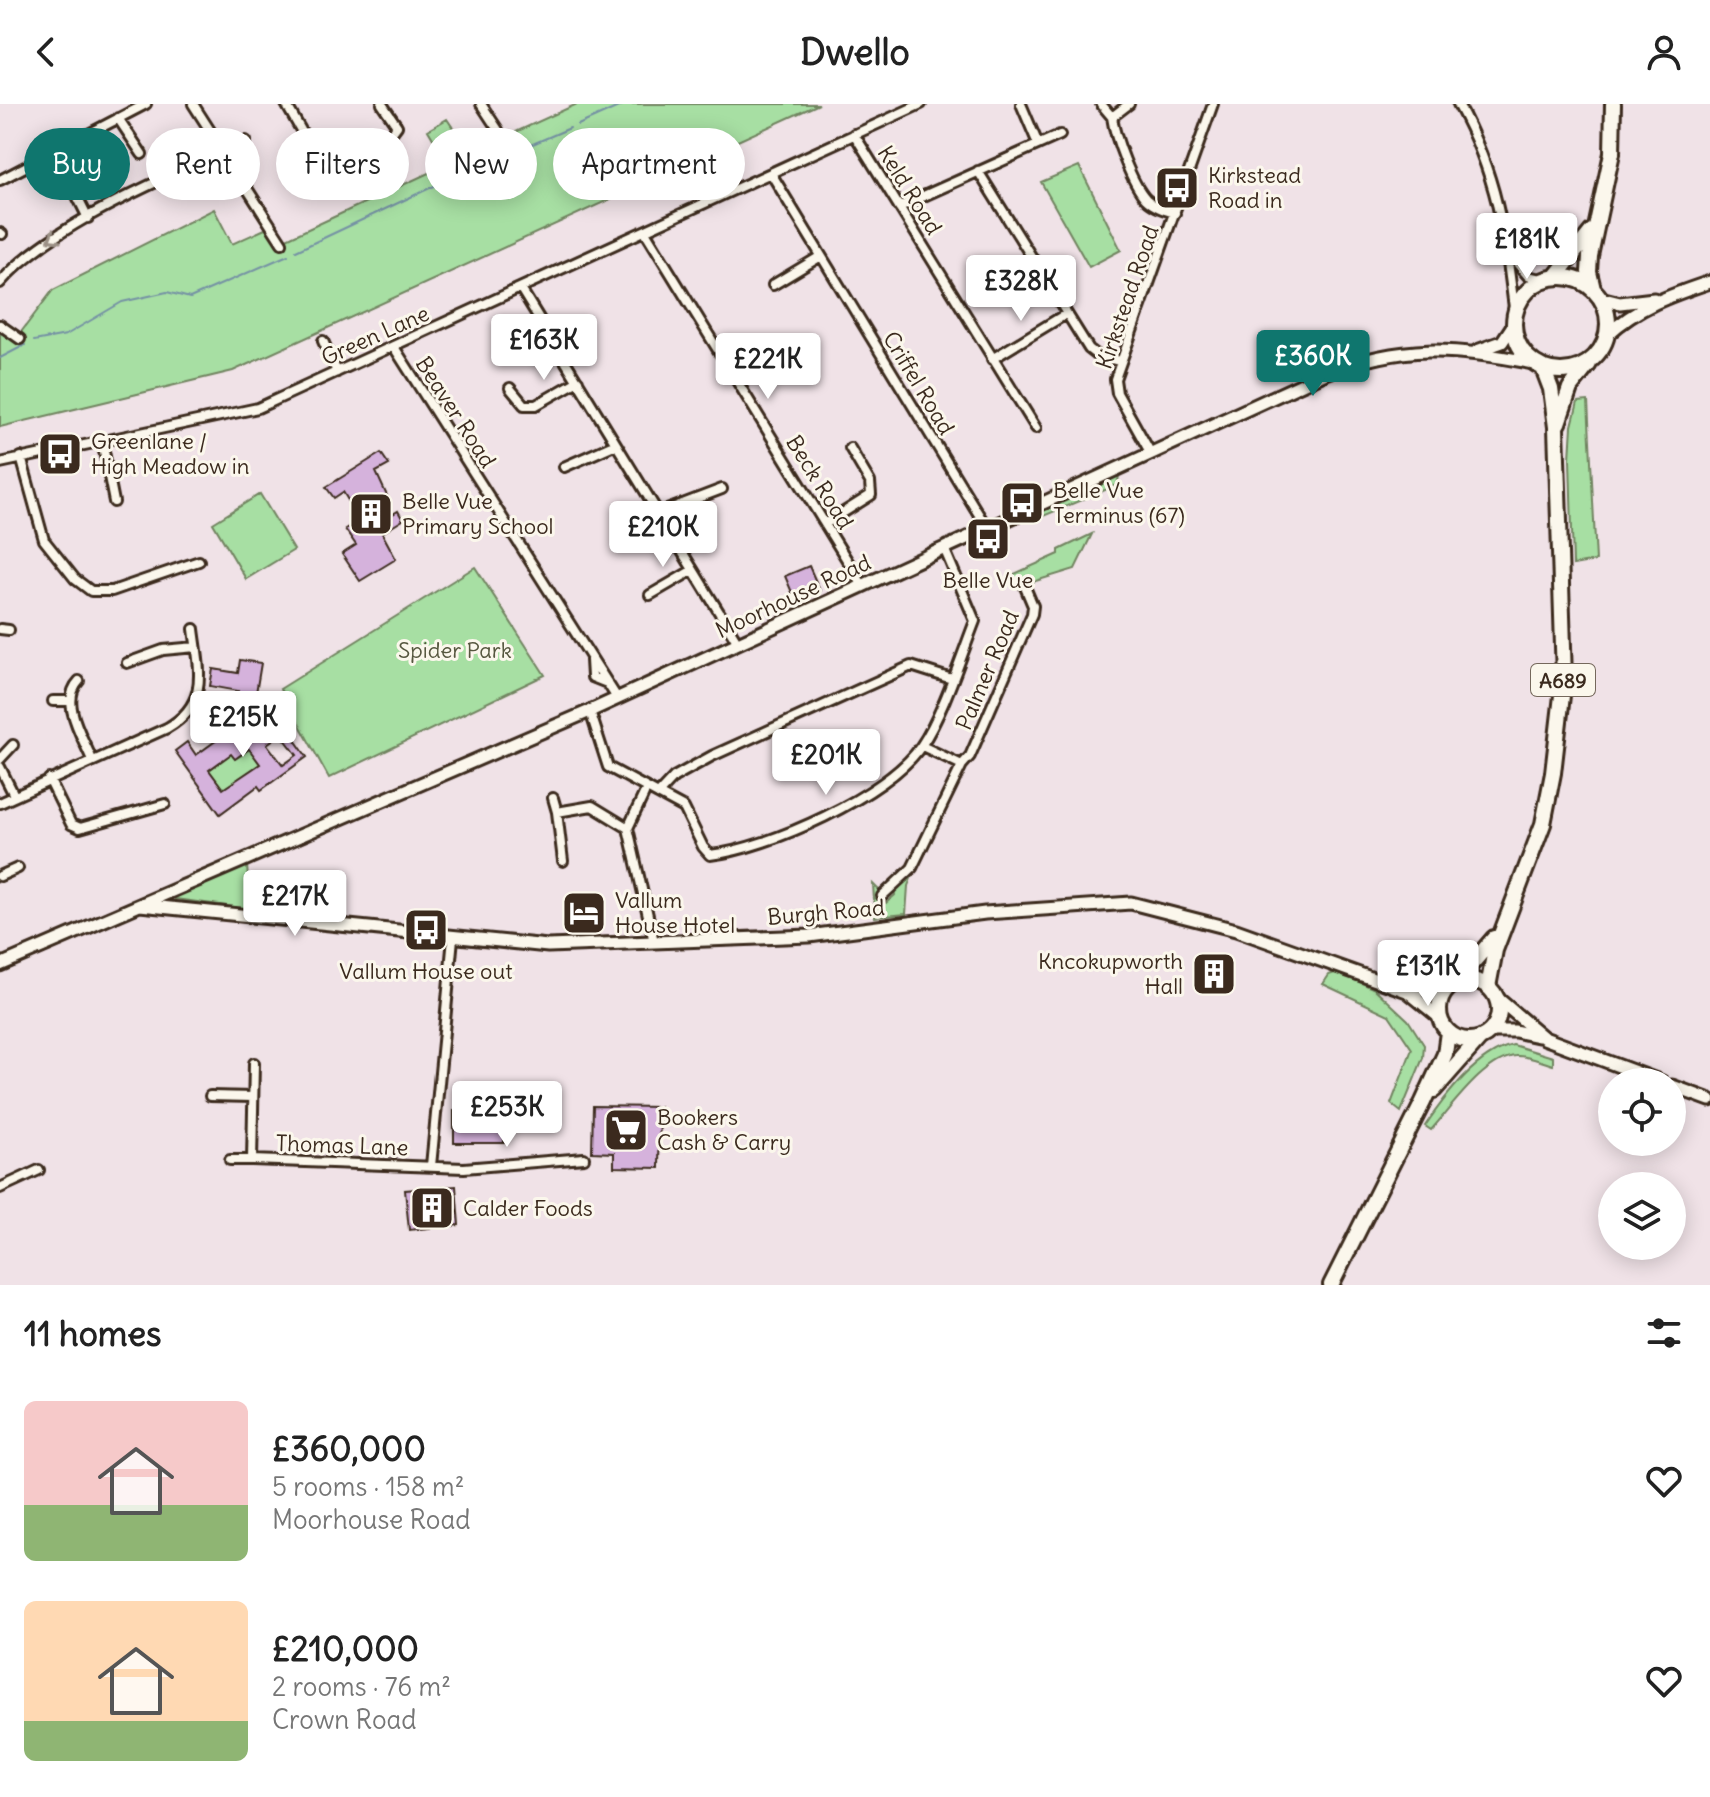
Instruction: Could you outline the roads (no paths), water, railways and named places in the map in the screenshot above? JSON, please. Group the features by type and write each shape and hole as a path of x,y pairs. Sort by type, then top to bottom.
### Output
{"highway":[{"path":"1607,335 1608,314 1589,272 1612,153 1613,104"},
{"path":"1515,320 1522,298 1550,278 1596,226"},
{"path":"1550,278 1572,278 1596,293"},
{"name":"A689","path":"1485,1035 1499,1015 1492,992 1490,968 1503,925 1543,824 1564,678 1556,427 1551,389 1538,366 1521,348 1515,320"},
{"name":"A689","path":"1556,427 1570,388 1607,335"},
{"path":"1538,366 1566,370 1590,362"},
{"name":"A689","path":"1439,1017 1441,997 1476,963 1503,925"},
{"path":"1452,985 1473,980 1492,992"},
{"path":"1439,1017 1448,1032 1462,1040 1485,1035"},
{"path":"1331,1285 1423,1102 1445,1054 1448,1032"},
{"path":"1423,1102 1485,1035"}],"main road":[{"path":"1607,335 1634,313 1663,298 1710,282"},
{"path":"1596,293 1620,303 1663,298"},
{"name":"Moorhouse Road","path":"1469,353 1502,342 1515,320"},
{"name":"Moorhouse Road","path":"0,965 590,711 1150,452 1363,359 1427,350 1469,353 1538,366"},
{"path":"171,890 173,907"},
{"name":"Burgh Road","path":"140,905 548,946 809,936 985,913 1131,903 1236,930 1407,991 1439,1017"},
{"name":"Burgh Road","path":"1407,991 1452,985"},
{"path":"1492,992 1542,1037"},
{"path":"1485,1035 1515,1031 1542,1037 1625,1068"},
{"path":"1686,1091 1710,1100"}],"street":[{"path":"1,177 146,104"},
{"path":"193,104 208,128"},
{"path":"286,104 314,153 326,164 342,160 390,137 397,126 382,104"},
{"path":"481,104 497,128"},
{"name":"Green Lane","path":"0,463 258,408 646,233 921,104"},
{"path":"1021,104 1038,144"},
{"path":"1101,104 1112,117 1115,136 1145,198 1155,206 1175,213"},
{"path":"1112,117 1129,104"},
{"name":"Kirkstead Road","path":"1150,452 1117,393 1115,379 1213,104"},
{"path":"1458,104 1477,139 1493,182 1507,249 1515,320"},
{"path":"118,118 142,154"},
{"name":"Keld Road","path":"854,134 1036,428"},
{"path":"899,207 1060,135"},
{"path":"978,171 1089,349 1098,356 1120,361"},
{"name":"Criffel Road","path":"772,175 987,528"},
{"path":"0,283 41,245 146,189"},
{"path":"79,200 88,218"},
{"path":"254,200 282,243"},
{"name":"Beck Road","path":"646,233 863,586"},
{"path":"1507,249 1528,276 1550,278"},
{"path":"773,285 821,256"},
{"path":"521,289 738,643"},
{"path":"992,359 1066,314"},
{"path":"0,325 20,339"},
{"path":"323,341 337,372"},
{"name":"Beaver Road","path":"394,347 591,656 592,677 608,683 617,698"},
{"path":"510,388 524,405 536,405 578,381"},
{"path":"102,441 114,502"},
{"path":"564,467 616,444"},
{"path":"825,524 871,495 870,482 850,448"},
{"path":"21,457 44,540 75,579 91,591 112,591 199,561"},
{"path":"659,513 722,489"},
{"path":"590,711 608,767 684,808 710,855 731,853 772,840 847,805 901,769 922,746 975,621 944,548"},
{"path":"650,595 693,570"},
{"name":"Palmer Road","path":"882,896 912,868 962,765 970,756 1032,614 1033,606 1025,587"},
{"path":"0,803 167,728 187,713 200,682 194,629"},
{"path":"133,646 138,658"},
{"path":"127,663 163,650 196,647"},
{"path":"658,794 674,777 712,756 911,666 952,679"},
{"path":"79,681 72,688 69,701 92,760"},
{"path":"53,701 69,701"},
{"path":"0,759 13,745"},
{"name":"Palmer Road","path":"922,746 962,765"},
{"path":"0,767 14,795"},
{"path":"49,779 71,824 80,828 165,804"},
{"path":"644,794 628,828 654,942"},
{"path":"553,798 563,861"},
{"path":"557,812 592,806 628,828"},
{"path":"1,873 18,868"},
{"path":"431,1166 453,938"},
{"name":"Thomas Lane","path":"252,1160 254,1063"},
{"path":"210,1096 253,1097"},
{"name":"Thomas Lane","path":"230,1160 464,1168 584,1158"},
{"path":"0,1188 39,1170"}],"waterway":[{"path":"578,125 625,104"},
{"path":"296,251 432,187 553,135"},
{"path":"34,341 66,335 122,302 167,292 190,298 288,255"},
{"path":"0,358 25,345"}],"place":[{"name":"Kirkstead Road in","path":"1177,188"},
{"name":"Greenlane / High Meadow in","path":"60,454"},
{"name":"Belle Vue Terminus (67)","path":"1022,503"},
{"name":"Belle Vue Primary School","path":"371,514"},
{"name":"Belle Vue","path":"988,539"},
{"name":"Vallum House Hotel","path":"584,913"},
{"name":"Vallum House out","path":"426,930"},
{"name":"Kncokupworth Hall","path":"1214,974"},
{"name":"Bookers Cash & Carry","path":"626,1130"},
{"name":"Calder Foods","path":"432,1208"}],"park label":[{"name":"Spider Park","path":"455,650"}]}
